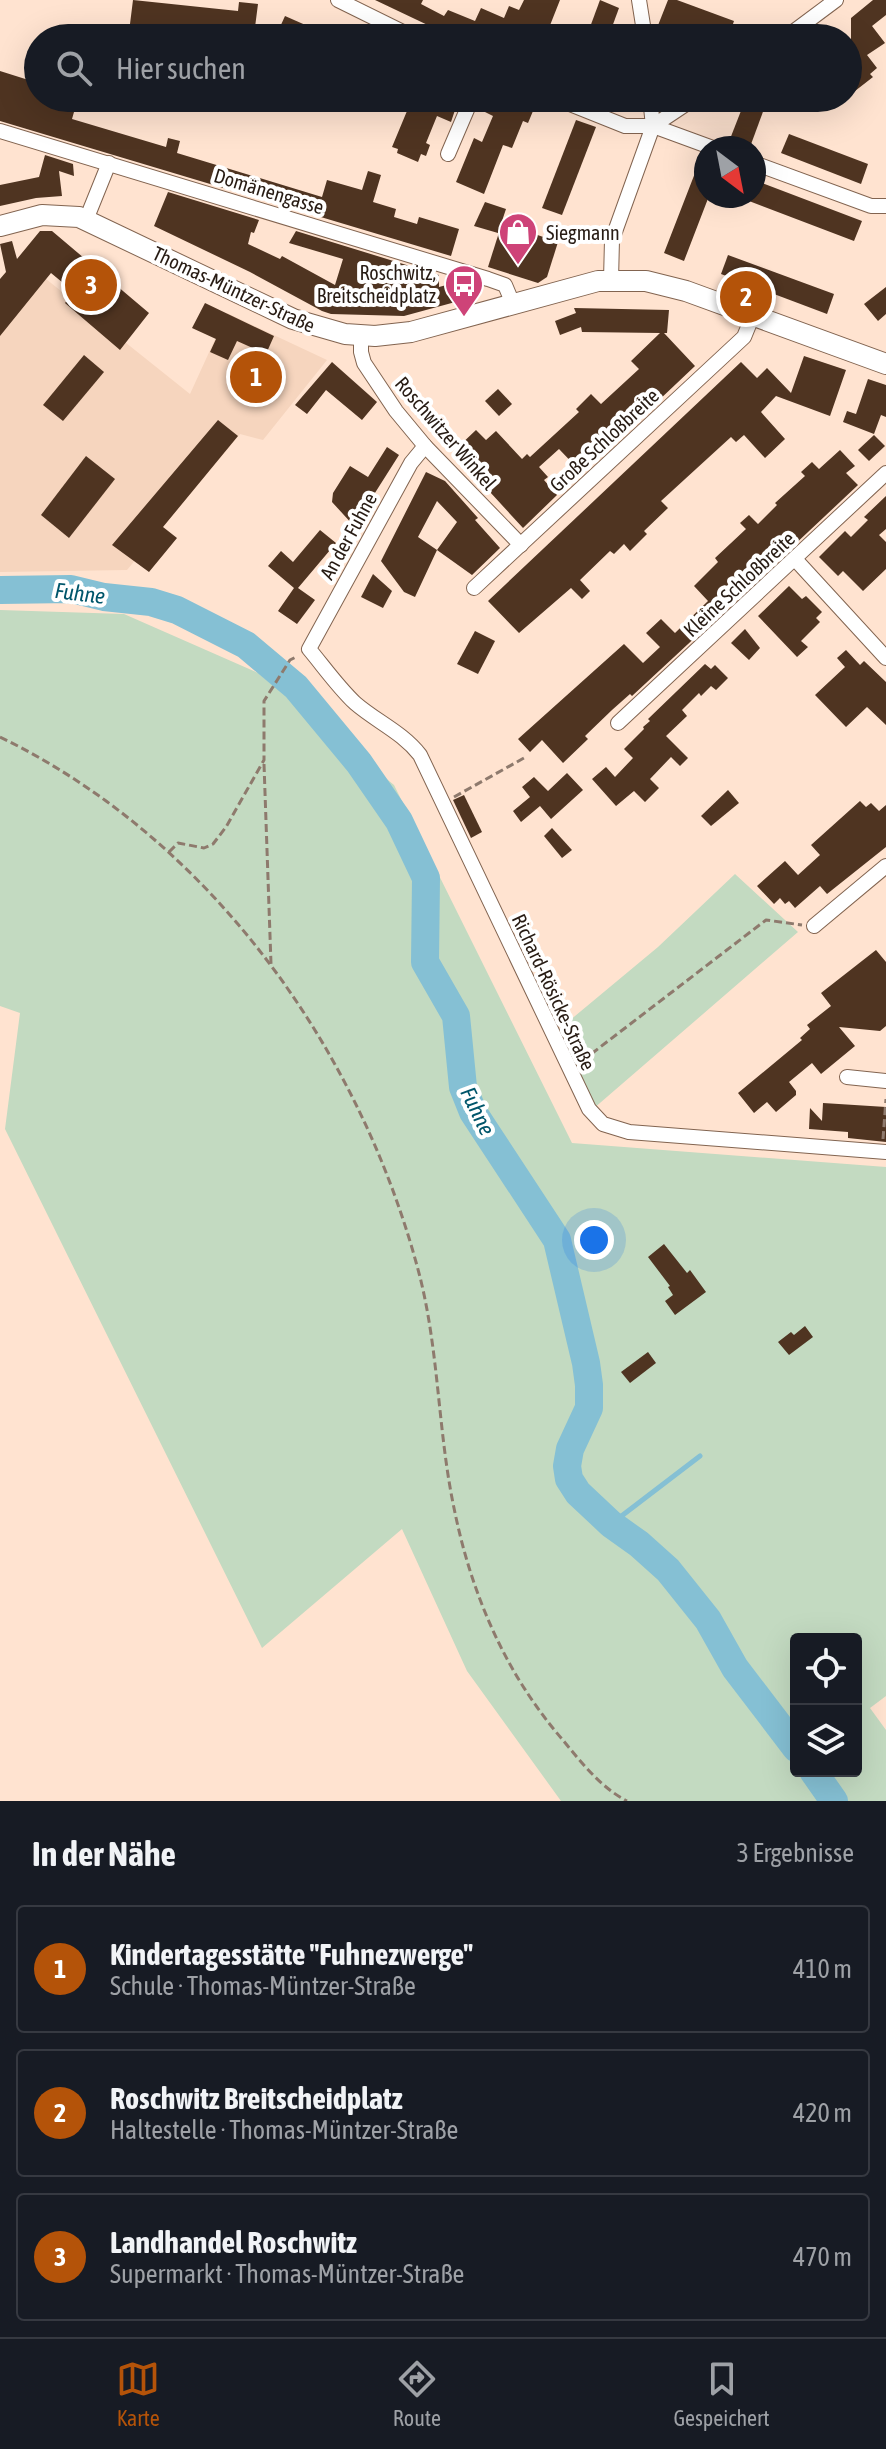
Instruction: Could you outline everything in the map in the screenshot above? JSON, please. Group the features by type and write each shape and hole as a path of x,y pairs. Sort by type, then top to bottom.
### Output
{"main road":[{"name":"Thomas-Müntzer-Straße","path":"0,226 42,215 62,214 86,220 293,319 326,330 361,336 411,332 585,283 611,280 666,285 886,364"}],"street":[{"path":"338,0 387,24"},
{"path":"639,0 643,24"},
{"path":"804,24 836,0"},
{"path":"448,154 466,112"},
{"path":"590,112 625,126 653,126 694,141"},
{"path":"611,280 612,240 653,126 652,112"},
{"path":"653,126 674,112"},
{"name":"Domänengasse","path":"0,131 488,279 505,285 513,304"},
{"path":"86,220 109,163"},
{"path":"766,167 871,206 886,206"},
{"name":"Große Schloßbreite","path":"474,588 738,343 753,315"},
{"name":"Roschwitzer Winkel","path":"361,336 364,363 396,411 425,446 521,545"},
{"name":"An der Fuhne","path":"309,649 411,463 425,446"},
{"name":"Kleine Schloßbreite","path":"618,723 886,473"},
{"path":"795,559 886,658"},
{"name":"Richard-Rösicke-Straße","path":"309,649 355,702 410,742 420,755 569,1071 589,1109 603,1124 629,1132 884,1152"},
{"path":"814,926 886,866"},
{"path":"847,1077 886,1081"}],"path":[{"path":"271,964 264,701 290,660"},
{"path":"0,737 32,753 111,806 169,852 271,964 303,1011 354,1102 398,1205 429,1317 453,1507 478,1595 494,1635 512,1672 548,1723 590,1772 627,1801"},
{"path":"443,803 524,758"},
{"path":"169,852 178,843 204,848 213,844 264,760"},
{"path":"569,1071 766,920 814,926"},
{"path":"884,1152 886,1099"}],"shaded area":[{"path":"46,279 190,394 227,313 327,360 263,440 240,434 127,570 0,572 0,332"}],"green space":[{"path":"0,610 124,614 258,673 394,785 572,1143 886,1167 886,1696 870,1708 886,1730 886,1801 561,1801 467,1671 402,1529 262,1648 5,1129 20,1013 0,1006"},
{"path":"735,874 798,932 593,1109 557,1031 658,947"}],"building":[{"path":"133,0 238,11 239,2 258,4 255,24 130,24"},
{"path":"375,0 423,0 421,4 444,16 448,10 475,21 481,8 504,18 509,6 519,10 524,0 560,0 551,24 426,24"},
{"path":"600,0 619,8 613,24 591,24"},
{"path":"668,0 677,0 734,21 733,24 659,24"},
{"path":"873,0 886,0 886,15 872,26 885,43 867,55 877,68 870,74 873,77 862,86 862,24 851,24 851,18"},
{"path":"285,16 303,24 281,24"},
{"path":"0,71 24,79 24,112 74,112 72,119 166,147 168,138 180,141 177,153 322,197 327,180 362,190 368,171 381,175 373,202 396,209 394,217 417,224 419,217 459,229 451,256 0,121"},
{"path":"407,112 454,112 451,122 437,116 426,143 430,145 426,156 421,154 418,162 397,153 398,149 392,147"},
{"path":"485,112 533,112 528,123 523,121 512,148 503,145 484,194 456,182 474,138 482,142 493,116"},
{"path":"741,112 763,112 754,136 731,136"},
{"path":"576,120 596,127 562,215 542,208"},
{"path":"789,134 868,164 861,184 781,153"},
{"path":"45,155 73,164 74,176 59,171 62,196 0,206 0,185 39,177"},
{"path":"694,176 694,208 704,208 684,261 664,253"},
{"path":"766,184 862,221 854,241 766,207"},
{"path":"168,192 259,220 248,244 280,259 282,256 335,285 343,259 289,243 296,231 439,275 439,287 454,283 459,301 404,316 331,314 322,311 154,226"},
{"path":"485,202 506,209 498,233 474,226"},
{"path":"502,223 558,242 547,277 538,283 488,267"},
{"path":"40,231 52,231 149,313 120,350 65,303 74,292 51,273 0,336 0,279 6,272 0,244 12,241 17,259"},
{"path":"728,255 834,294 827,314 721,274"},
{"path":"886,287 886,314 878,321 864,304"},
{"path":"205,303 274,336 266,354 237,341 228,360 210,352 216,339 192,328"},
{"path":"574,308 669,310 667,333 664,333 695,366 582,473 559,449 539,467 548,477 544,480 557,495 523,528 468,468 470,465 457,448 476,430 486,440 496,431 522,459 527,454 530,457 579,412 576,409 591,394 601,404 639,369 631,361 660,333 582,332 581,327 560,335 555,321 576,313"},
{"path":"84,355 104,372 63,421 43,405"},
{"path":"804,356 846,370 830,416 776,396 761,412 785,439 765,458 744,435 736,442 731,437 661,501 668,508 644,531 647,534 630,551 624,544 614,554 610,551 580,580 590,591 582,599 571,588 519,633 488,601 741,362 757,378 767,368 791,393"},
{"path":"332,362 377,402 362,420 326,390 307,414 295,405"},
{"path":"868,379 886,385 886,417 881,415 874,434 843,422 847,411 856,414"},
{"path":"498,389 512,404 499,416 485,401"},
{"path":"218,420 238,436 163,527 177,538 149,572 112,545"},
{"path":"874,435 885,446 869,461 858,450"},
{"path":"387,447 399,455 354,526 332,502 333,493 350,466 368,477"},
{"path":"840,450 855,466 846,473 858,485 739,597 731,589 722,597 729,606 632,696 630,694 612,710 563,763 542,740 530,752 518,739 624,644 643,663 660,647 646,633 661,619 675,633 708,601 694,586 718,562 715,558 746,529 740,523 749,515 758,524 777,505 775,503 805,476 801,472 812,462 819,469"},
{"path":"86,456 115,479 69,538 41,515"},
{"path":"426,472 445,481 500,548 472,575 437,550 415,597 404,592 381,561","holes":["437,501 457,522 437,550 418,537"]},
{"path":"886,496 886,529 879,535 886,542 886,569 863,591 843,571 838,576 819,557 845,531 851,537 868,520 864,517"},
{"path":"320,530 336,543 298,588 315,600 297,624 278,611 294,588 268,566 281,551 293,562"},
{"path":"373,574 392,591 383,608 361,597"},
{"path":"789,586 802,599 806,596 822,612 816,618 820,622 801,641 808,647 797,657 758,616"},
{"path":"745,629 760,648 749,660 731,643"},
{"path":"475,631 495,641 478,674 457,664"},
{"path":"846,650 860,665 864,661 886,682 886,725 867,707 846,727 815,695 845,667 837,658"},
{"path":"705,664 711,669 715,665 728,678 716,690 711,686 701,696 699,693 682,710 687,716 666,736 688,758 680,766 671,757 650,779 659,788 645,802 634,791 616,806 592,779 606,767 615,777 633,758 624,749 644,729 650,721 648,719"},
{"path":"567,773 583,790 551,819 540,806 521,822 513,811 530,797 522,787 534,777 548,791"},
{"path":"728,790 739,803 711,826 701,816"},
{"path":"464,795 482,832 471,838 453,800"},
{"path":"860,801 866,807 871,803 879,811 886,805 886,847 827,894 820,886 795,908 789,901 785,904 780,898 774,904 757,886 785,861 798,875 820,855 811,845"},
{"path":"552,828 572,850 562,858 544,836"},
{"path":"876,950 886,962 886,1026 880,1031 839,1027 855,1046 821,1074 812,1063 789,1082 796,1095 776,1112 767,1102 754,1113 738,1093 802,1040 800,1038 810,1029 807,1025 831,1006 821,993"},
{"path":"823,1103 886,1107 886,1142 848,1138 848,1132 809,1129 810,1108 822,1121"},
{"path":"664,1244 687,1273 690,1270 706,1292 675,1315 665,1301 673,1295 670,1286 648,1257"},
{"path":"805,1326 813,1337 789,1355 778,1342"},
{"path":"648,1352 656,1363 630,1383 621,1372"}],"waterway":[{"name":"Fuhne","path":"0,590 71,589 104,597 151,602 177,610 246,645 296,687 359,763 399,821 426,878 425,962 456,1016 463,1087 473,1112 557,1240 589,1385 589,1408 570,1449 567,1466 569,1479 578,1493 611,1524 668,1570 708,1620 735,1668 790,1740"},
{"path":"611,1524 700,1456"},
{"name":"Fuhne","path":"817,1777 834,1801"}],"place":[{"name":"Siegmann","path":"518,266"},
{"name":"Landhandel Roschwitz","path":"91,285"},
{"name":"Roschwitz Breitscheidplatz","path":"746,297"},
{"name":"Roschwitz, Breitscheidplatz","path":"464,318"},
{"name":"Kindertagesstätte \"Fuhnezwerge\"","path":"256,377"}]}
